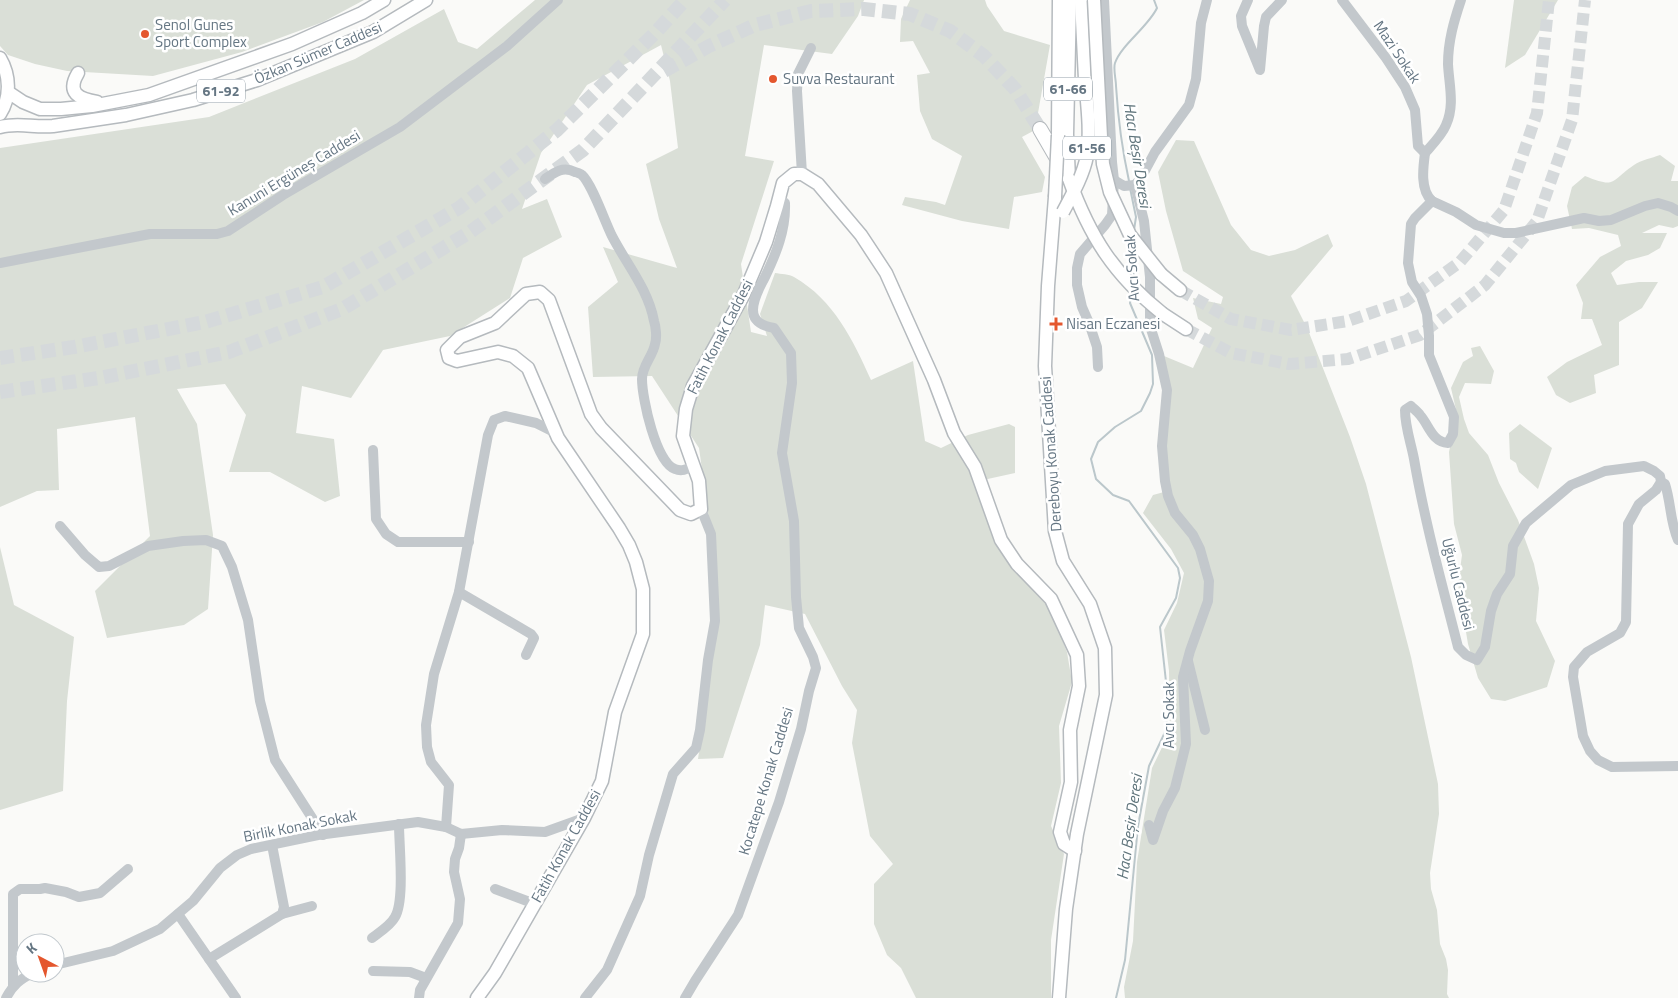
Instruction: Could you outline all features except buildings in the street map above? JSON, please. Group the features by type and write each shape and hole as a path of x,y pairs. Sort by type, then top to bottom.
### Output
{"highway":[{"path":"1040,129 1069,178"}],"main road":[{"name":"Özkan Sümer Caddesi","path":"8,92 23,102 40,109 61,110 149,95 292,44 362,13 384,0"},
{"name":"Özkan Sümer Caddesi","path":"0,127 8,124 41,127 126,115 193,100 257,80 373,32 426,0"},
{"name":"61-56","path":"1050,253 1058,135 1059,0"},
{"name":"61-66","path":"1070,0 1067,134 1069,178 1090,230 1113,265 1134,288 1163,314 1186,329"},
{"name":"61-56","path":"1050,253 1062,212 1082,171 1087,156 1088,115 1081,0"},
{"name":"61-66","path":"1097,2 1101,138 1103,164 1110,192 1130,235 1161,274 1180,290"},
{"path":"0,58 8,75 8,92 4,108 0,114"},
{"path":"78,73 73,81 77,96 86,100 105,103"},
{"name":"Fatih Konak Caddesi","path":"477,998 495,973 584,818 602,781 615,712 643,634 643,589 629,544 554,432 528,368 514,356 498,352 457,361 449,358 447,350 460,337 495,323 526,294 540,292 549,300 591,414 601,428 680,510 691,514 701,509 698,481 683,436 686,409 693,386 744,294 766,242 783,183 794,174 802,174"},
{"path":"802,174 818,184 861,235 886,273 934,380 954,433 975,467 1001,540 1017,564 1051,599 1077,654 1079,686 1070,730 1071,782 1060,832 1064,844 1075,851"},
{"name":"Dereboyu Konak Caddesi","path":"1050,253 1045,366 1055,531 1063,561 1090,604 1105,648 1106,695 1075,851 1066,909 1059,998"}],"street":[{"name":"Kanuni Ergüneş Caddesi","path":"0,263 150,234 217,234 228,231 283,195 400,127 506,46 558,0"},
{"path":"1114,180 1130,186 1141,178 1154,152 1189,105 1196,79 1201,23 1207,0"},
{"path":"1248,0 1241,16 1242,26 1260,70 1266,17 1282,0"},
{"name":"Mazi Sokak","path":"1342,0 1386,58 1405,87 1415,110 1418,146 1425,153"},
{"path":"1452,0 1455,19"},
{"path":"1461,0 1449,39 1452,105 1446,127 1425,153 1423,179 1428,198 1456,212 1476,225 1504,233 1516,233 1584,218 1599,221 1611,220 1645,206 1658,203 1678,211"},
{"path":"1097,2 1114,180 1112,215 1105,226 1080,254 1077,268 1077,286 1082,307 1097,347 1098,367"},
{"path":"802,174 797,91 798,74 812,48"},
{"path":"545,179 555,171 565,168 582,174 613,237 635,273 646,295 654,322 655,344 642,377 643,399 648,416 658,449 666,462 674,469 684,470 693,466"},
{"name":"Avcı Sokak","path":"1130,186 1144,221 1150,277 1150,326 1159,354 1167,390 1162,446 1168,496 1175,513 1193,535 1200,549 1209,580 1208,601 1183,677 1186,744 1175,788 1162,811 1153,840 1149,825"},
{"name":"Kocatepe Konak Caddesi","path":"686,998 738,915 779,802 801,729 816,668 814,657 799,628 796,598 794,522 782,453 792,384 791,353 774,328 764,326 756,321 753,310 755,298 775,256 782,232 785,204 779,199"},
{"name":"Uğurlu Caddesi","path":"1432,201 1411,224 1408,263 1412,282 1421,296 1427,314 1430,336 1429,355 1454,417 1453,434 1448,443 1442,442 1431,433 1421,415 1411,406 1405,410 1405,422 1411,443 1422,505 1458,647 1466,655 1477,660 1485,647 1491,611 1497,594 1510,574 1513,546 1526,523 1571,485 1605,471 1644,466 1660,476 1660,482"},
{"path":"446,827 449,785 431,762 427,747 426,725 434,674 459,592 488,435 494,420 505,416 536,423 554,432"},
{"path":"373,450 376,520 386,534 398,542 469,542"},
{"path":"1678,540 1669,494 1665,484 1660,482 1656,490 1639,504 1628,524 1626,622 1620,633 1587,652 1574,667 1573,676 1583,736 1590,751 1598,760 1612,767 1678,766"},
{"path":"585,998 607,970 636,904 672,774 696,748 715,621 711,534 701,509"},
{"path":"60,526 85,556 98,567 109,566 148,546 206,540 222,546 232,567 248,620 260,701 275,760 324,835"},
{"path":"459,592 531,634 534,638 526,656"},
{"name":"Avcı Sokak","path":"1188,657 1205,730"},
{"path":"420,998 420,990 426,978 458,923 460,899 454,872 455,859 460,848 461,834 502,830 545,832 584,818"},
{"name":"Birlik Konak Sokak","path":"65,963 113,951 160,929 193,901 220,868 237,855 251,849 324,835 418,822 446,827 461,834"},
{"path":"372,938 394,920 398,912 400,889 399,824"},
{"path":"272,845 284,908 282,914"},
{"path":"13,986 13,894 20,889 45,888 66,892 79,897 100,893 128,869"},
{"path":"495,889 534,904"},
{"path":"209,959 282,914 312,906"},
{"path":"178,914 236,998"},
{"path":"373,971 410,972 426,978"},
{"path":"6,998 16,983"}],"shaded area":[{"name":"Senol Gunes Sport Complex","path":"0,0 364,0 323,22 242,52 153,76 67,71 35,64 8,55 0,46"},
{"path":"535,0 864,0 858,16 832,54 764,45 745,156 774,161 741,264 751,332 767,336 760,314 775,273 792,276 808,286 820,297 841,322 871,380 913,361 925,441 941,448 968,435 1009,424 1015,427 1015,473 974,482 995,541 1016,571 1049,606 1067,652 1072,682 1059,726 1061,783 1051,826 1064,854 1051,940 1051,998 916,998 901,968 887,955 874,924 874,884 893,864 870,836 852,743 857,710 842,686 805,614 765,605 760,645 723,758 698,759 712,662 711,534 699,448 652,376 593,377 588,307 618,282 603,247 677,268 659,219 646,164 678,148 670,81 661,45 587,85 541,153 522,209 547,199 562,237 523,258 510,298 450,336 383,350 351,398 302,386 296,433 334,439 340,496 325,502 270,472 229,472 246,415 225,384 177,389 197,424 213,535 208,609 184,625 107,638 95,591 150,536 135,417 57,429 59,490 37,491 0,507 0,148 209,117 355,59 444,9 458,42 477,49"},
{"path":"910,0 985,0 1004,31 1050,45 1035,130 1022,137 1045,177 1042,192 1014,197 1009,229 962,221 902,205 905,197 945,205 962,156 932,139 920,111 917,75 930,73 913,41 900,42 901,19"},
{"path":"1514,0 1558,0 1525,55 1505,68"},
{"path":"1176,140 1194,141 1231,225 1251,250 1269,256 1295,250 1328,234 1333,246 1291,296 1308,330 1350,437 1366,484 1411,657 1438,784 1439,814 1430,873 1431,889 1437,910 1440,944 1448,970 1447,994 1449,998 1125,998 1124,987 1133,941 1137,862 1152,768 1170,731 1169,671 1164,630 1177,603 1184,573 1171,549 1143,513 1153,495 1164,492 1166,469 1164,356 1193,368 1212,328 1198,319 1193,298 1221,304 1223,297 1183,271 1166,211 1158,172"},
{"path":"1660,155 1675,166 1671,181 1678,181 1678,226 1673,228 1659,225 1642,233 1667,233 1660,248 1648,255 1626,261 1611,273 1617,285 1658,282 1642,308 1619,322 1619,365 1594,375 1596,393 1570,403 1556,395 1547,377 1567,362 1602,345 1592,319 1581,319 1583,303 1576,285 1600,257 1621,246 1618,235 1589,228 1572,229 1567,206 1572,187 1585,176 1603,182 1612,181 1637,163"},
{"path":"1480,346 1494,371 1491,384 1465,383 1459,397 1464,419 1469,433 1488,455 1499,483 1518,520 1534,564 1539,588 1536,621 1555,661 1547,687 1505,701 1491,699 1478,678 1468,644 1458,584 1462,555 1454,524 1449,452 1457,414 1451,388 1463,362 1473,356 1471,348"},
{"path":"1520,424 1552,448 1538,489 1519,472 1516,463 1510,459 1509,433"},
{"path":"0,547 14,605 74,637 67,701 63,791 0,810"}],"waterway":[{"name":"Hacı Beşir Deresi","path":"1129,181 1121,134 1114,65 1123,49 1153,15 1157,8 1154,0"},
{"name":"Hacı Beşir Deresi","path":"1130,188 1136,217 1134,230"},
{"name":"Hacı Beşir Deresi","path":"1131,244 1129,252 1135,268 1133,281"},
{"name":"Hacı Beşir Deresi","path":"1116,998 1125,960 1138,826 1149,766 1166,730 1168,700 1160,627 1176,598 1180,578 1178,568 1129,501 1113,495 1096,479 1091,459 1098,442 1115,427 1141,411 1153,384 1152,355 1130,303 1132,293"}],"tunnel":[{"path":"0,358 74,347 205,322 323,287 459,208 557,130 657,31 685,0"},
{"path":"0,392 99,378 229,352 342,309 470,232 583,150 725,0"},
{"path":"1180,290 1231,319 1291,330 1348,321 1406,301 1460,262 1504,210 1537,113 1549,0"},
{"path":"1186,329 1231,353 1289,364 1348,359 1420,335 1485,285 1537,221 1572,120 1585,0"},
{"path":"664,71 709,46 755,25 811,11 864,9 910,14 950,31 984,56 1015,89 1040,129"}],"place":[{"name":"Senol Gunes Sport Complex","path":"145,34"},
{"name":"Suvva Restaurant","path":"773,79"},
{"name":"Nisan Eczanesi","path":"1056,324"}]}
